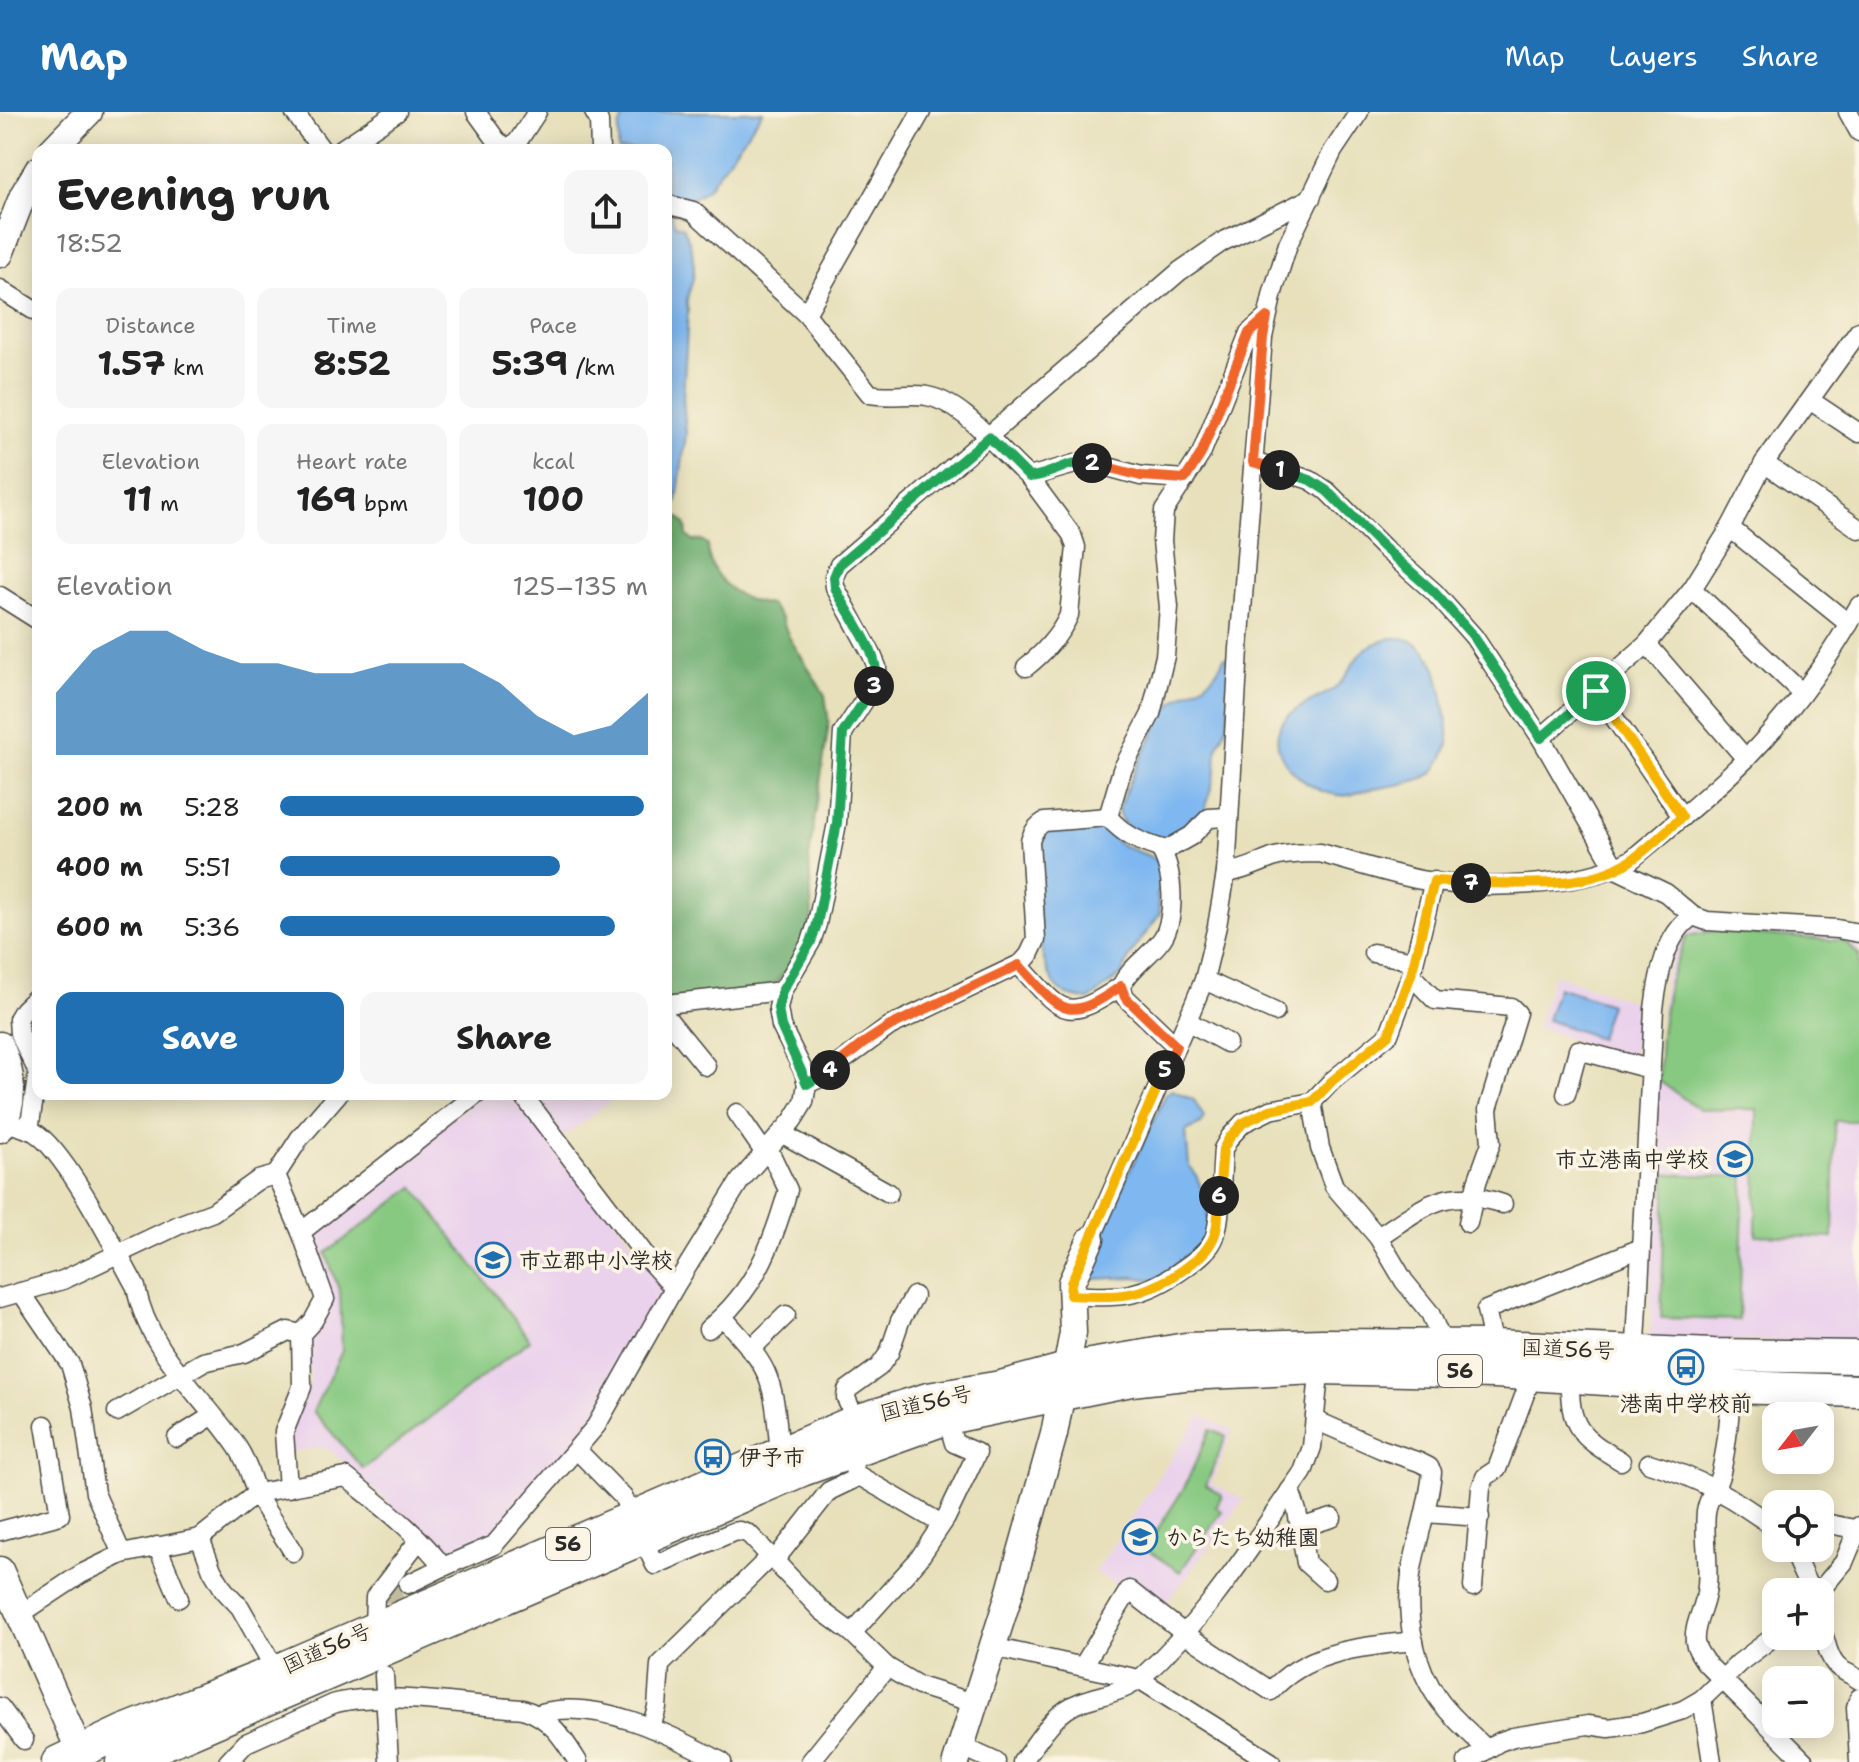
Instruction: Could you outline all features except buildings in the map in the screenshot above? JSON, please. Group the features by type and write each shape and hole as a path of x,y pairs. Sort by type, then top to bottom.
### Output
{"highway":[{"name":"国道56号","path":"122,1762 288,1694 639,1527 780,1453 856,1421 928,1399 1001,1387 1064,1381 1131,1380 1444,1346 1494,1346 1635,1366 1732,1371 1859,1391"},
{"name":"国道56号","path":"1321,1357 1570,1378 1635,1366"},
{"name":"国道56号","path":"1732,1371 1859,1357"},
{"name":"国道56号","path":"74,1759 122,1732 288,1694 374,1628 639,1527 852,1463 947,1418 1064,1381"}],"street":[{"path":"58,144 89,112"},
{"path":"294,112 318,144"},
{"path":"349,144 397,112"},
{"path":"476,112 500,144"},
{"path":"515,144 537,112"},
{"path":"594,112 599,121 600,144"},
{"path":"806,314 921,112"},
{"path":"1848,112 1859,132"},
{"path":"996,1762 958,1754 1009,1595 1054,1434 1073,1333 1071,1283 1204,980 1217,926 1226,873 1253,462 1267,317 1288,244 1333,151 1358,113"},
{"path":"0,254 32,180"},
{"path":"408,1584 494,1545 577,1450 603,1415 674,1288 740,1181 804,1102 807,1084 781,1026 778,1008 782,991 811,942 817,924 837,823 843,733 877,681 877,667 872,655 840,599 834,577 839,565 1191,263 1222,242 1311,198"},
{"path":"672,206 693,211 806,314 870,394 885,397 925,396 946,402 989,437 1029,477 1072,535 1077,556 1066,623 1035,661 1026,667"},
{"path":"0,289 32,309"},
{"path":"1108,817 1122,770 1151,714 1165,656 1169,607 1164,511 1201,454 1249,333 1267,317"},
{"path":"1541,738 1647,644 1692,589 1730,528 1764,463 1859,331"},
{"path":"1811,401 1859,433"},
{"path":"1029,477 1086,461 1141,476 1185,479"},
{"path":"1253,462 1310,480 1327,491 1434,592 1474,637 1541,738 1616,869 1666,893 1693,916 1707,921 1859,933"},
{"path":"1764,463 1859,529"},
{"path":"1730,528 1849,624"},
{"path":"1692,589 1802,693"},
{"path":"0,596 32,616"},
{"path":"1226,873 1239,872 1287,854 1320,853 1384,872 1434,881 1541,883 1616,869 1682,817 1746,759 1802,693 1859,606"},
{"path":"1647,644 1746,759"},
{"path":"1596,691 1682,817"},
{"path":"1108,817 1121,832 1136,841 1166,850 1181,844 1209,818 1228,817"},
{"path":"807,1084 890,1026 1019,965 1029,955 1036,940 1030,841 1036,827 1056,820 1108,817"},
{"path":"1019,965 1063,1009 1083,1009 1121,986 1166,933 1170,900 1169,869 1159,848"},
{"path":"1070,1295 1135,1295 1155,1288 1201,1257 1215,1237 1223,1149 1230,1137 1243,1123 1270,1110 1312,1102 1332,1081 1389,1034 1413,968 1434,881"},
{"path":"1635,1366 1650,1069 1658,976 1678,925 1693,916"},
{"path":"1373,953 1413,968 1435,1000 1511,1007 1517,1013 1488,1109 1491,1143 1468,1223"},
{"path":"1204,980 1275,1012"},
{"path":"1121,986 1125,997 1176,1046"},
{"path":"672,1003 782,991"},
{"path":"32,1002 18,1019 19,1033 32,1060"},
{"path":"1187,1021 1227,1043"},
{"path":"672,1024 706,1066"},
{"path":"0,1045 8,1063 11,1083 11,1127"},
{"path":"1566,1094 1578,1050 1650,1069"},
{"path":"11,1127 32,1084"},
{"path":"0,1298 63,1280 213,1212 258,1180 276,1175 299,1139 333,1100"},
{"path":"301,1232 469,1100"},
{"path":"527,1100 652,1264 674,1288"},
{"path":"1312,1102 1320,1148 1334,1186 1378,1237 1404,1281 1430,1313 1444,1346"},
{"path":"737,1113 766,1150 788,1190 773,1243 741,1297 716,1323 750,1350 768,1376 780,1453"},
{"path":"11,1127 49,1144 60,1158 136,1287 138,1299 161,1348 240,1450 254,1478 257,1493 293,1552"},
{"path":"781,1133 889,1193"},
{"path":"276,1175 325,1299 313,1321 301,1334 300,1396 284,1432 288,1488"},
{"path":"1378,1237 1439,1199 1475,1195 1503,1204"},
{"path":"1494,1346 1486,1310 1641,1248"},
{"path":"21,1292 70,1364 83,1408 95,1493 122,1554"},
{"path":"856,1421 846,1398 847,1390 879,1367 889,1353 900,1321 914,1296"},
{"path":"750,1350 786,1315"},
{"path":"117,1412 213,1359 244,1353 288,1331 301,1334"},
{"path":"1022,1762 1054,1718 1079,1702 1112,1694 1139,1679 1185,1634 1223,1587 1303,1472 1312,1447 1321,1357"},
{"path":"1732,1371 1729,1433 1720,1477 1706,1514 1707,1585 1695,1645 1706,1663 1805,1762"},
{"path":"1473,1587 1481,1488 1485,1477 1497,1469 1532,1375"},
{"path":"1570,1378 1570,1407 1574,1422 1621,1461"},
{"path":"177,1438 212,1416"},
{"path":"852,1633 918,1560 942,1524 977,1453 954,1443 947,1418"},
{"path":"1315,1420 1429,1467 1432,1472 1411,1578 1410,1620 1414,1641 1428,1682 1441,1702 1486,1749"},
{"path":"0,1531 60,1515 45,1425"},
{"path":"577,1450 623,1497 655,1565 724,1535 740,1531 749,1534 822,1611 852,1633 887,1667 919,1686 974,1703"},
{"path":"852,1463 942,1524"},
{"path":"651,1728 657,1707 660,1665 773,1558 829,1491 852,1480 852,1463"},
{"path":"1649,1463 1674,1470 1714,1489 1762,1518"},
{"path":"19,1615 81,1574 122,1554 200,1538 257,1493 346,1477 419,1540 443,1567"},
{"path":"1290,1490 1306,1563 1325,1580"},
{"path":"1425,1513 1480,1517"},
{"path":"1299,1528 1332,1518"},
{"path":"1831,1578 1844,1562 1859,1528 1834,1524"},
{"path":"200,1538 212,1570 224,1590 240,1607 288,1694"},
{"path":"374,1628 375,1597 419,1540"},
{"path":"157,1546 179,1598"},
{"path":"0,1570 74,1759"},
{"path":"1083,1666 1129,1590 1185,1634 1271,1691 1284,1677 1322,1657 1351,1649 1414,1641"},
{"path":"1467,1762 1513,1737 1588,1725 1609,1728 1642,1723 1683,1710 1702,1699 1762,1646"},
{"path":"992,1647 1139,1679 1248,1756 1271,1762"},
{"path":"1827,1650 1834,1664 1859,1680"},
{"path":"810,1762 887,1667"},
{"path":"384,1675 389,1762"},
{"path":"288,1694 523,1709 538,1714 561,1735 578,1762"},
{"path":"228,1762 288,1694"},
{"path":"1859,1698 1856,1707 1859,1762"},
{"path":"1702,1699 1712,1762"},
{"path":"0,1707 24,1740"},
{"path":"538,1714 575,1708 669,1733 722,1762"}],"shaded area":[{"path":"1702,926 1859,938 1859,1341 1650,1340 1654,1118 1664,980 1683,931"},
{"path":"1554,974 1648,1007 1630,1060 1536,1027"},
{"path":"476,1100 525,1100 666,1288 593,1423 489,1539 448,1556 326,1447 291,1452 292,1423 309,1388 311,1376 305,1345 331,1299 308,1234"},
{"path":"536,1100 610,1100 611,1101 564,1137"},
{"path":"1201,1414 1233,1431 1211,1483 1244,1500 1163,1608 1095,1572"}],"green space":[{"path":"672,517 679,517 686,525 687,536 693,541 702,540 708,545 713,567 727,586 748,599 770,604 782,619 789,637 825,695 829,723 809,857 812,917 805,940 770,990 672,1006"},
{"path":"1712,931 1844,941 1859,955 1859,1121 1835,1121 1833,1238 1756,1235 1757,1109 1700,1110 1659,1081 1661,1034 1669,981 1687,936"},
{"path":"1666,1174 1744,1177 1739,1320 1661,1318"},
{"path":"414,1187 530,1340 363,1469 313,1411 342,1351 340,1293 326,1253"},
{"path":"1210,1430 1226,1436 1206,1485 1222,1495 1216,1507 1222,1511 1180,1572 1145,1549 1184,1488"}],"water":[{"path":"625,112 763,112 707,189 687,202 672,198 672,144 618,144 619,128"},
{"path":"672,217 675,225 683,227 694,264 687,302 683,398 686,434 677,501 672,511"},
{"path":"1391,638 1405,638 1413,642 1435,666 1448,729 1448,744 1442,758 1434,771 1408,783 1341,795 1312,786 1288,766 1280,754 1277,740 1280,727 1297,710 1339,685 1364,650"},
{"path":"1231,657 1228,724 1217,748 1216,770 1206,807 1198,823 1170,843 1138,834 1125,825 1118,810 1160,721 1178,699 1205,683 1224,658"},
{"path":"1100,822 1122,845 1160,862 1163,883 1157,896 1160,914 1131,954 1122,974 1089,1000 1070,996 1060,990 1044,961 1038,921 1038,844 1042,831"},
{"path":"1558,987 1610,1004 1599,1038 1547,1020"},
{"path":"1172,1090 1194,1100 1204,1117 1201,1124 1186,1131 1189,1166 1197,1177 1207,1204 1205,1240 1157,1281 1135,1277 1095,1279 1085,1272 1166,1094"}],"tunnel":[{"path":"384,1629 387,1602 394,1592 408,1584"}],"place":[{"name":"市立港南中学校","path":"1735,1159"},
{"name":"市立郡中小学校","path":"493,1260"},
{"name":"港南中学校前","path":"1686,1367"},
{"name":"伊予市","path":"713,1457"},
{"name":"からたち幼稚園","path":"1140,1537"}],"route":[{"path":"1267,317 1253,462 1310,480 1327,491 1434,592 1474,637 1541,738 1596,691 1682,817 1631,860 1596,875 1541,883 1434,881 1411,975 1389,1034 1332,1081 1312,1102 1270,1110 1243,1123 1230,1137 1223,1149 1215,1237 1201,1257 1155,1288 1135,1295 1112,1297 1070,1295 1071,1283 1176,1046 1125,997 1121,986 1083,1009 1063,1009 1019,965 890,1026 807,1084 781,1026 778,1008 782,991 811,942 817,924 837,823 843,733 877,681 877,667 840,599 834,577 839,565 989,437 1029,477 1086,461 1141,476 1185,479 1201,454 1249,333 1267,317"}]}
